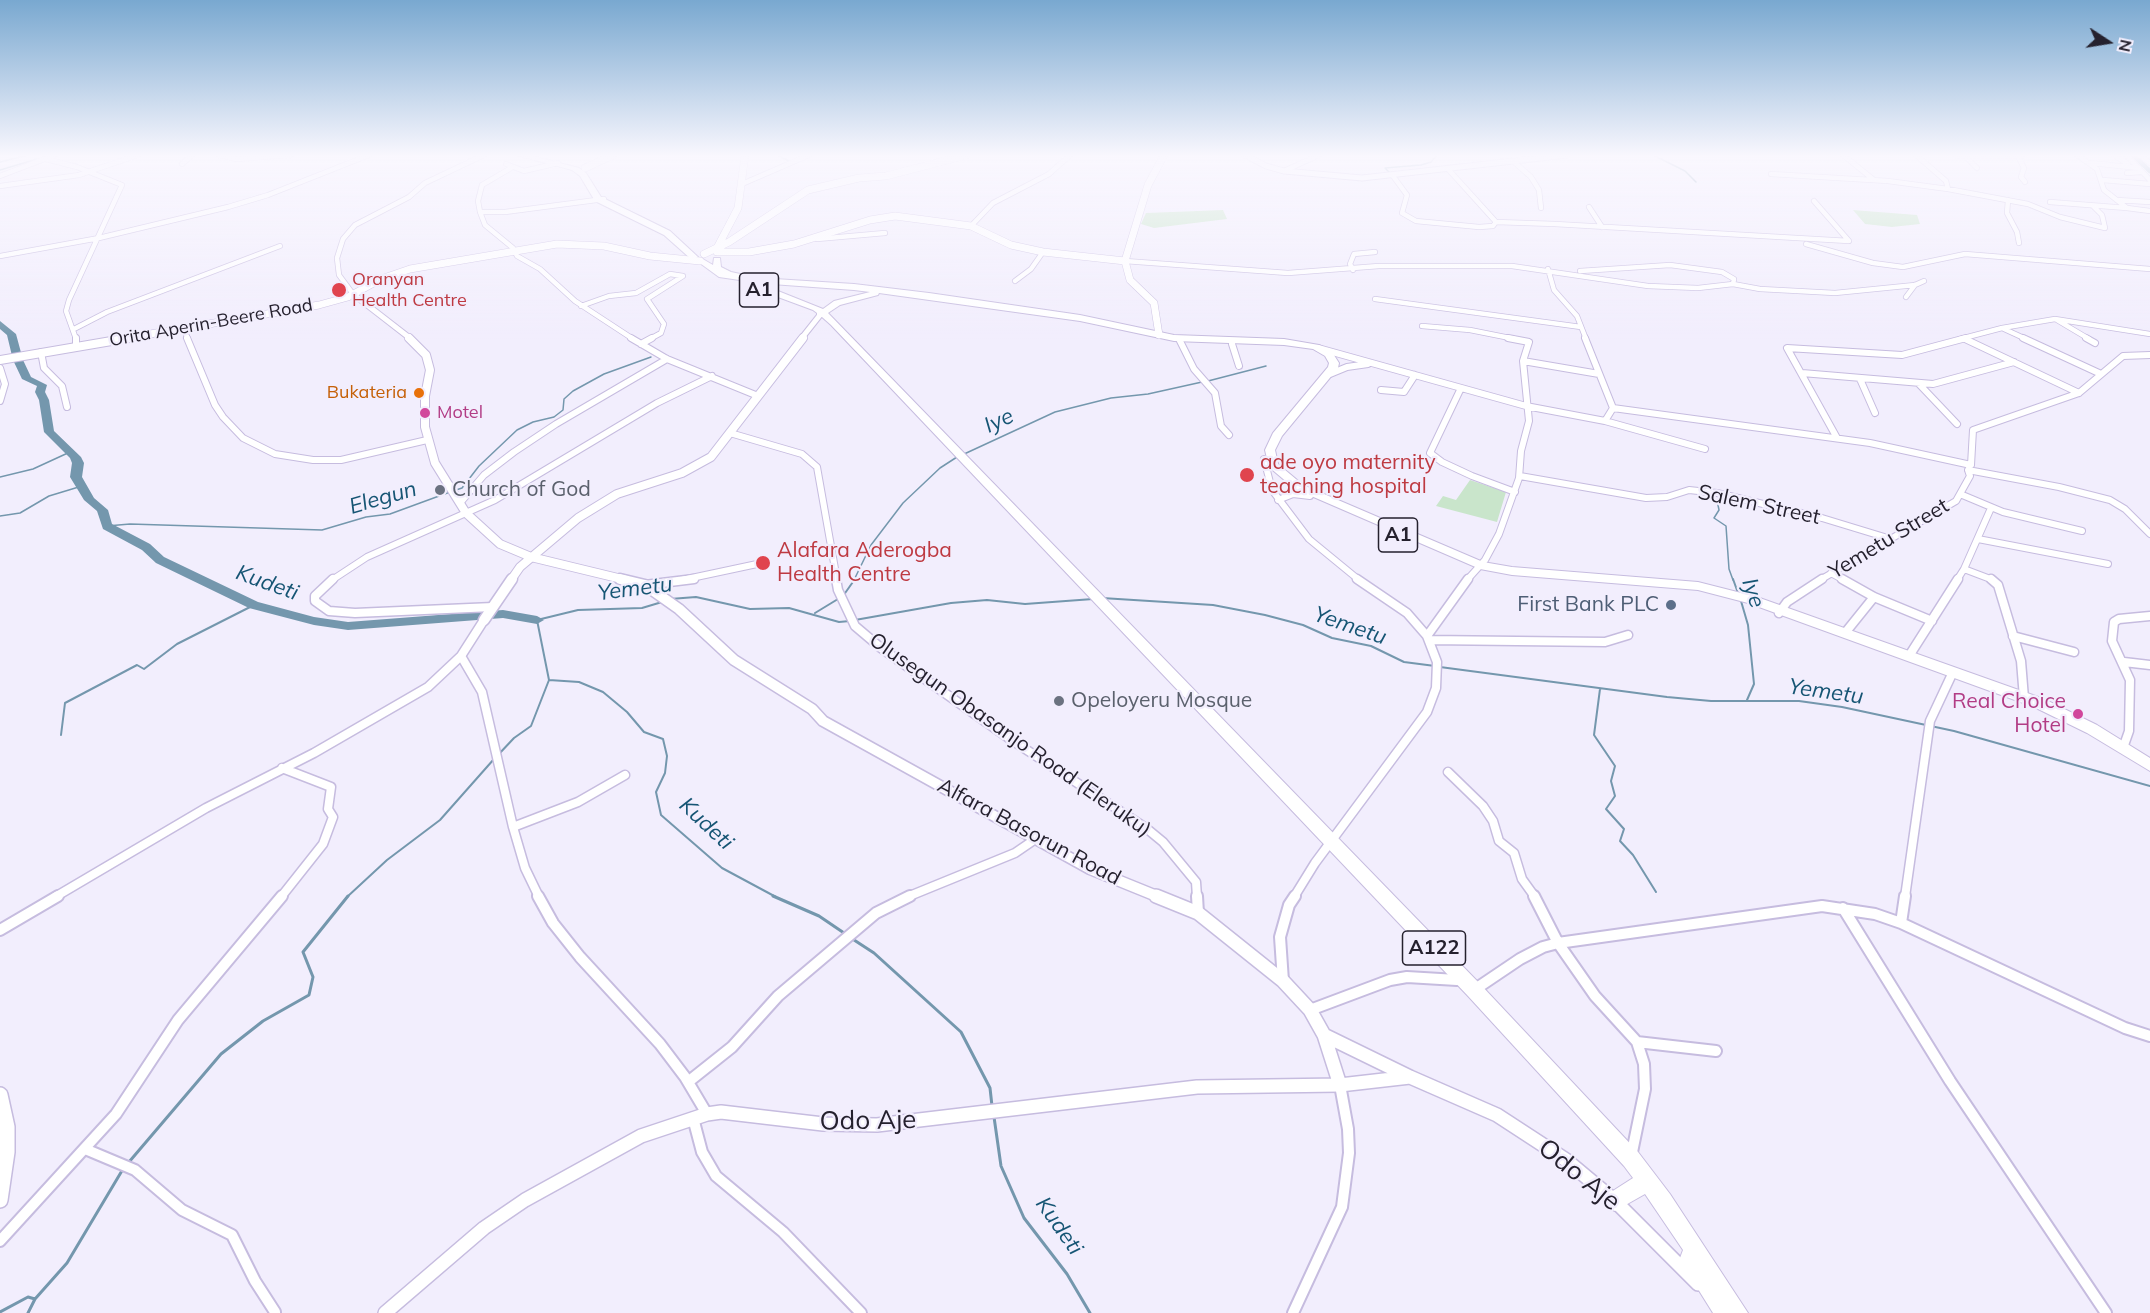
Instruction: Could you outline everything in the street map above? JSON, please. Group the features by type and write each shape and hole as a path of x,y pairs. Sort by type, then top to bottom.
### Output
{"highway":[{"name":"A1","path":"636,216 656,226 724,274 821,314 837,303 866,295 884,293 920,296"},
{"path":"699,257 717,255"},
{"name":"A1","path":"717,255 717,268 724,274 759,281 920,296 1209,341 1294,343 1316,347"},
{"name":"A122","path":"821,314 1331,845 1474,990 1644,1182 1728,1312"},
{"name":"A1","path":"1066,317 1180,341 1291,345 1323,355 1327,363 1324,374 1277,435 1270,450 1273,465 1287,480 1479,567"},
{"path":"1316,347 1332,358 1330,374"},
{"name":"A1","path":"1330,374 1267,440 1264,459 1283,482 1310,496 1479,567 1516,575 1701,590 1779,611 1909,656 2048,711 2089,732 2150,770"},
{"name":"A1","path":"1779,611 2024,698 2065,716 2150,765"},
{"name":"A122","path":"1331,845 1628,1162"},
{"path":"1615,1201 1644,1182"}],"main road":[{"path":"717,255 735,216"},
{"path":"717,255 771,216"},
{"path":"717,255 818,238 887,216"},
{"path":"909,216 971,226 1011,245 1043,252 1125,261"},
{"path":"1139,216 1125,261 1130,280 1154,303 1157,310 1159,335"},
{"name":"Orita Aperin-Beere Road","path":"3,359 319,304 353,294 381,279 410,269 557,244 585,244 666,258 699,257"},
{"path":"0,1095 7,1127 7,1152 0,1200"}],"street":[{"path":"76,345 74,329 68,319 67,306 108,216"},
{"path":"0,256 99,238 186,216"},
{"path":"353,294 339,275 337,258 343,239 355,225 372,216"},
{"path":"482,216 485,225 509,244 520,258 540,269 581,306 667,359 758,396"},
{"path":"971,226 980,216"},
{"path":"1406,216 1410,220 1479,227 1493,226 1496,222"},
{"path":"1491,216 1496,222 1795,240 1849,241 1827,216"},
{"path":"1595,216 1602,227"},
{"path":"2009,216 2017,232 2019,243"},
{"path":"2058,216 2105,228 2102,216"},
{"path":"818,238 885,233"},
{"path":"1795,240 1873,263 1903,267 1965,254 2150,269"},
{"path":"74,329 107,312 280,246"},
{"path":"1015,281 1031,268 1043,252"},
{"path":"1353,270 1350,264 1354,254 1374,252"},
{"path":"1125,261 1288,273 1396,266 1490,265 1548,269 1667,287 1710,287 1733,284 1760,289 1834,293 1915,285 1924,282"},
{"path":"1566,272 1670,265 1722,272 1734,279 1733,284"},
{"path":"1548,269 1554,290 1577,316 1613,408"},
{"path":"636,293 670,274 684,277 666,285 648,299"},
{"path":"1906,297 1915,285"},
{"name":"Alfara Basorun Road","path":"353,294 411,339 426,355 430,364 424,411 428,440 435,463 466,513 500,544 531,557 645,585 679,609 734,660 812,709 824,721 1034,840 1090,869 1198,913 1283,981 1310,1010 1324,1035 1340,1085"},
{"path":"581,306 609,296 646,294 664,324 661,333 641,344"},
{"path":"1375,299 1581,327"},
{"path":"0,930 206,808 314,753 428,687 461,656 513,577 531,557 578,518 606,499 704,462 821,314"},
{"path":"2055,319 2095,343"},
{"path":"1837,438 1787,348 1893,356 2002,328 2055,319 2150,334"},
{"path":"1422,326 1529,342 1523,361 1529,421 1521,451 1520,476 1515,492 1499,534 1479,567 1428,638"},
{"path":"183,327 215,405 223,417 243,438 275,454 313,460 341,460 428,440"},
{"path":"2002,328 2101,374"},
{"path":"1965,339 2079,393"},
{"path":"1180,341 1194,369 1215,393 1221,426 1229,435"},
{"path":"1232,344 1239,366"},
{"path":"1316,347 1526,406 1605,421 1705,449"},
{"path":"41,351 44,368 62,386 67,407"},
{"name":"Yemetu Street","path":"1779,611 1831,573 1939,512 1960,494 1970,476 1973,430 2079,393 2123,356 2150,355"},
{"path":"460,503 467,498 484,475 514,452 667,359"},
{"path":"1523,361 1599,374"},
{"path":"1802,373 1919,384 1946,382 2014,362"},
{"path":"1330,374 1347,367 1376,364"},
{"path":"0,368 5,384 0,401"},
{"path":"1381,390 1404,392 1415,375"},
{"path":"491,609 355,613 329,611 315,601 315,596 348,568 382,549 504,495 665,399 712,376"},
{"path":"1860,379 1875,413"},
{"path":"1919,384 1957,424"},
{"path":"1461,388 1430,453 1442,462 1515,492"},
{"path":"1613,408 1885,445 1969,468 2110,500 2125,509 2150,534"},
{"path":"1605,421 1613,408"},
{"name":"Olusegun Obasanjo Road (Eleruku)","path":"729,433 802,454 817,467 838,590 855,626 881,648 1018,745 1155,835 1179,859 1196,882 1198,913"},
{"path":"1264,459 1268,481 1278,500 1315,544 1360,581 1407,613 1428,638 1437,666 1436,688 1427,712 1299,887 1282,920 1280,937 1283,981"},
{"name":"Salem Street","path":"1520,476 1646,498 1666,497 1689,490 1717,493 1822,518 1891,539"},
{"path":"1278,500 1293,494 1310,496"},
{"path":"1960,494 1990,508 2082,531"},
{"path":"1909,656 1964,569 1990,508"},
{"path":"1978,539 2108,564"},
{"path":"645,585 701,578 757,564"},
{"path":"1964,569 1996,581 2021,661 2024,698"},
{"path":"1831,573 1874,597 1932,621"},
{"path":"1845,633 1874,597"},
{"path":"2123,748 2128,731 2130,680 2124,662 2112,641 2114,622 2131,617 2150,616"},
{"path":"1428,638 1605,642 1628,635"},
{"path":"2013,636 2074,652"},
{"path":"461,656 482,692 513,827 525,868 553,922 607,988 660,1044 688,1082 707,1114"},
{"path":"2124,662 2150,665"},
{"path":"1901,923 1930,724 1952,673"},
{"path":"0,1240 85,1149 126,1101 178,1020 258,927 323,843 333,816 328,808 331,787 282,768"},
{"path":"1448,772 1483,806 1493,821 1499,841 1514,853 1522,879 1541,905 1558,943 1595,996 1637,1042 1644,1064 1645,1089 1638,1136 1628,1162"},
{"path":"513,827 578,802 625,775"},
{"path":"688,1082 732,1047 778,996 888,905 1015,853 1034,840"},
{"path":"1474,990 1520,959 1558,943 1696,926 1800,908 1843,908 1875,914 1901,923 2125,1028 2150,1036"},
{"path":"1843,908 1950,1081 2106,1313"},
{"path":"1310,1010 1390,980 1407,977 1456,980"},
{"name":"Odo Aje","path":"1324,1035 1410,1077 1497,1115 1566,1160 1615,1201 1728,1312"},
{"path":"1637,1042 1716,1051"},
{"name":"Odo Aje","path":"385,1313 484,1228 525,1200 641,1136 707,1114 729,1113 853,1125 995,1113 1197,1087 1340,1085 1410,1077"},
{"path":"1293,1313 1334,1230 1346,1187 1348,1129 1340,1085"},
{"path":"693,1118 702,1152 716,1176 783,1232 861,1313"},
{"path":"85,1149 135,1170 182,1210 232,1235 275,1312"}],"green space":[{"path":"1145,216 1226,216 1227,219 1154,228 1141,224"},
{"path":"1858,216 1917,216 1920,224 1892,227 1865,224"},
{"path":"1470,480 1506,492 1497,522 1436,506 1443,496 1456,500"}],"waterway":[{"name":"Kudeti","path":"0,324 11,334 18,360 27,379 42,385 40,392 44,400 49,432 75,457 78,463 76,477 90,500 102,510 107,526 146,547 160,560 254,605 314,621 348,626 503,614 537,620"},
{"name":"Elegun","path":"456,490 462,488 479,466 517,430 533,422 554,417 563,410 564,399 573,391 604,374 651,357"},
{"name":"Iye","path":"1208,381 1266,366"},
{"name":"Iye","path":"962,455 1055,412 1111,398 1148,394 1202,382"},
{"path":"0,477 33,469 70,452"},
{"name":"Iye","path":"854,580 871,545 903,503 940,468 957,457"},
{"path":"0,516 20,513 49,496 82,486"},
{"name":"Elegun","path":"107,526 130,524 322,530 366,517 390,514 450,492"},
{"name":"Iye","path":"1717,500 1719,510 1714,518 1726,526 1729,569 1733,580"},
{"name":"Iye","path":"843,596 855,579"},
{"name":"Iye","path":"1733,579 1738,593"},
{"name":"Yemetu","path":"670,599 696,597 750,609 789,608 839,622 850,621"},
{"name":"Yemetu","path":"1102,598 1213,605 1265,615 1303,625 1332,638 1371,646 1404,662 1435,666"},
{"name":"Iye","path":"815,613 838,599"},
{"name":"Yemetu","path":"855,620 951,603 987,600 1025,604 1093,599"},
{"name":"Iye","path":"1741,601 1748,625 1754,684 1747,700"},
{"name":"Yemetu","path":"549,680 537,620 578,610 642,608 662,602"},
{"path":"61,735 65,703 137,665 144,669 177,644 254,605"},
{"name":"Yemetu","path":"1440,667 1667,697 1711,701 1799,701 1842,707 1954,731 2150,786"},
{"path":"498,755 514,738 531,726 549,680"},
{"name":"Kudeti","path":"549,680 579,682 603,692 627,712 644,732 663,739 667,756 665,773 656,792 661,815 722,868 776,897"},
{"path":"1600,689 1594,735 1615,766 1611,781 1615,796 1606,809 1624,829 1620,841 1633,855 1656,892"},
{"path":"348,896 387,860 440,820 494,759"},
{"path":"129,1162 221,1054 263,1021 309,995 313,977 303,952 348,896"},
{"name":"Kudeti","path":"773,896 819,916 847,935"},
{"name":"Kudeti","path":"851,938 874,953 961,1032 990,1088 992,1106"},
{"name":"Kudeti","path":"994,1117 1001,1166 1024,1218 1067,1274 1090,1313"},
{"path":"35,1299 67,1263 123,1169"},
{"path":"0,1312 28,1297 35,1299"},
{"path":"28,1313 35,1299"}],"place":[{"name":"Oranyan Health Centre","path":"339,290"},
{"name":"Bukateria","path":"419,393"},
{"name":"Motel","path":"425,413"},
{"name":"ade oyo maternity teaching hospital","path":"1247,475"},
{"name":"Church of God","path":"440,490"},
{"name":"Alafara Aderogba Health Centre","path":"763,563"},
{"name":"First Bank PLC","path":"1671,605"},
{"name":"Opeloyeru Mosque","path":"1059,701"},
{"name":"Real Choice Hotel","path":"2078,714"}]}
